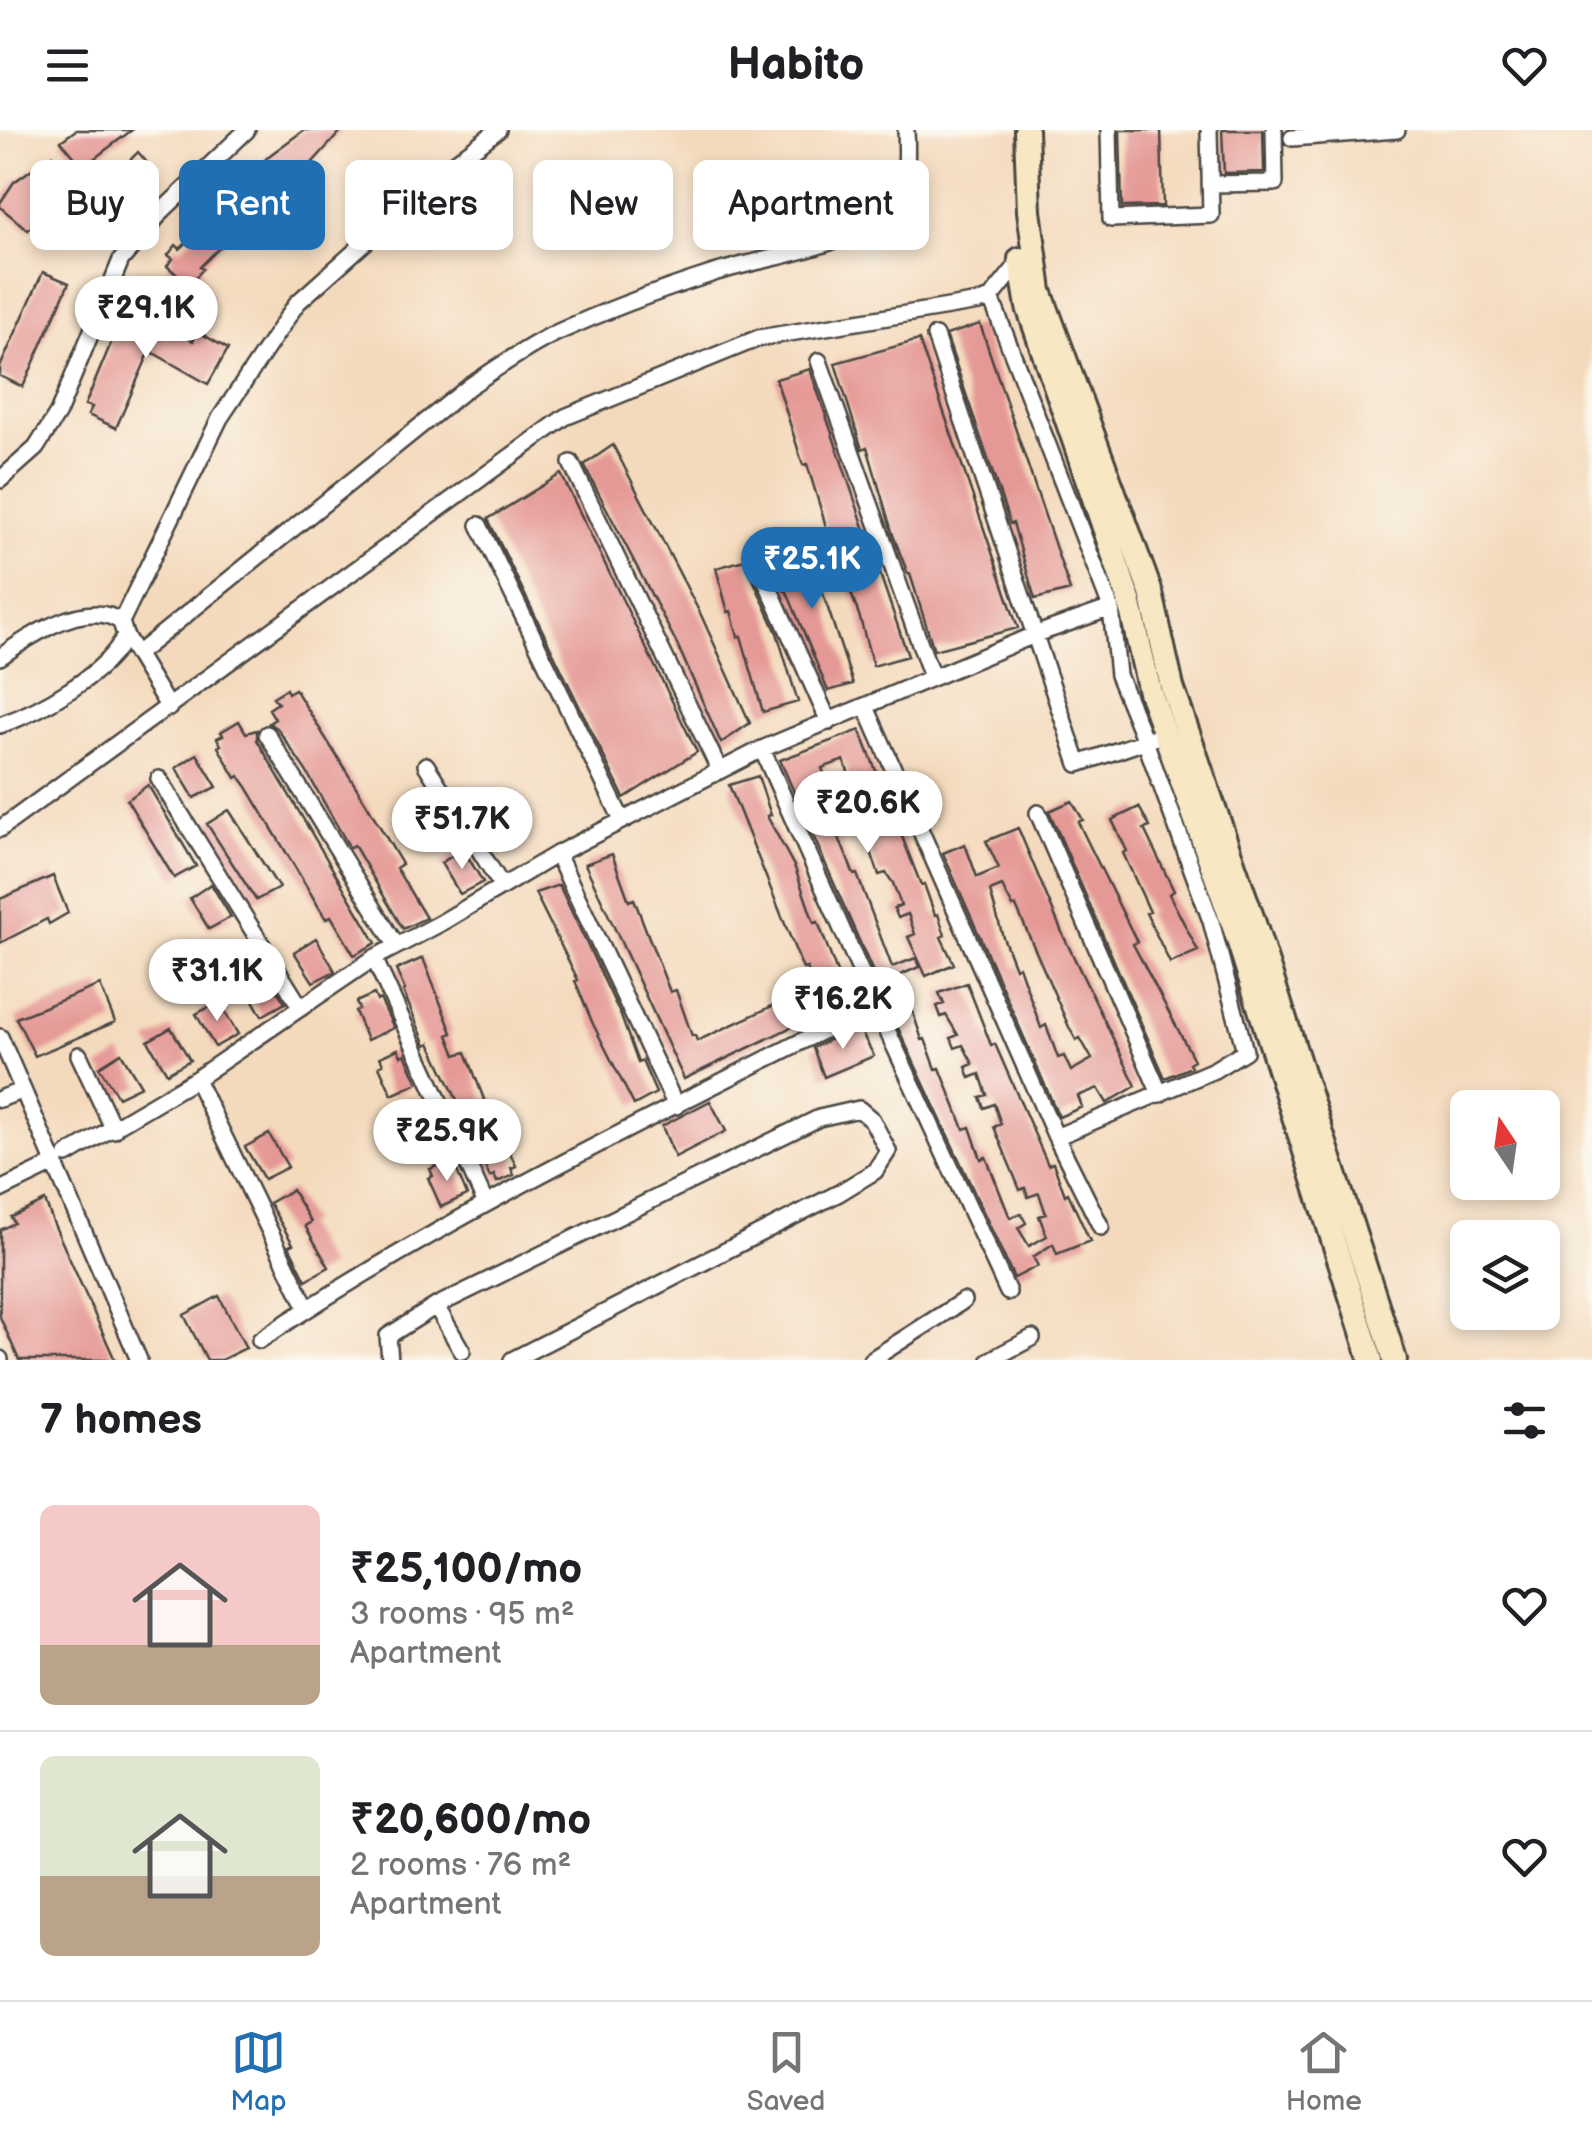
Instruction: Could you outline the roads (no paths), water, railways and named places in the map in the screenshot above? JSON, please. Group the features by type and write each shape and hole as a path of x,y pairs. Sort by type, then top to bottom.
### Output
{"street":[{"path":"0,480 36,448 58,413 121,260 163,210 247,130"},
{"path":"0,725 28,714 117,653 123,628 220,418 297,302 453,164 498,130"},
{"path":"137,654 470,386 519,354 553,335 626,305 712,273 848,236 871,221 896,200 907,166 906,130"},
{"path":"1012,130 1027,253 1151,593 1172,688 1252,917 1395,1360"},
{"path":"1026,130 1028,307 1134,614 1155,737 1211,920 1245,1051 1214,1070 1056,1138"},
{"path":"1109,130 1111,219 1211,215 1208,130"},
{"path":"1210,184 1275,182 1274,130"},
{"path":"1292,138 1397,130"},
{"path":"0,829 565,417 759,338 953,308 991,298 1027,253"},
{"path":"991,298 1112,608 1118,675 1155,737 1234,927 1370,1360"},
{"path":"936,336 1078,764 1155,737"},
{"path":"819,361 932,678"},
{"path":"571,463 720,769"},
{"path":"478,526 622,820"},
{"path":"758,563 829,722"},
{"path":"0,1190 114,1130 374,958 557,854 762,748 1034,635 1112,608"},
{"path":"0,657 35,632 94,612 112,615 168,708"},
{"path":"866,706 1056,1138 1101,1227"},
{"path":"267,734 396,945"},
{"path":"762,748 1008,1292"},
{"path":"426,765 502,886"},
{"path":"159,779 300,1008"},
{"path":"1038,813 1160,1094"},
{"path":"557,854 676,1106"},
{"path":"374,958 486,1204"},
{"path":"260,1340 486,1204 875,1004"},
{"path":"0,1037 22,1090 61,1159 139,1360"},
{"path":"80,1055 114,1130"},
{"path":"196,1079 308,1308"},
{"path":"0,1099 22,1090"},
{"path":"390,1360 388,1336 436,1306 820,1118 859,1109 872,1120 888,1150 875,1171 522,1358"},
{"path":"871,1360 963,1301"},
{"path":"436,1306 462,1351"},
{"path":"990,1360 1032,1338"}]}
